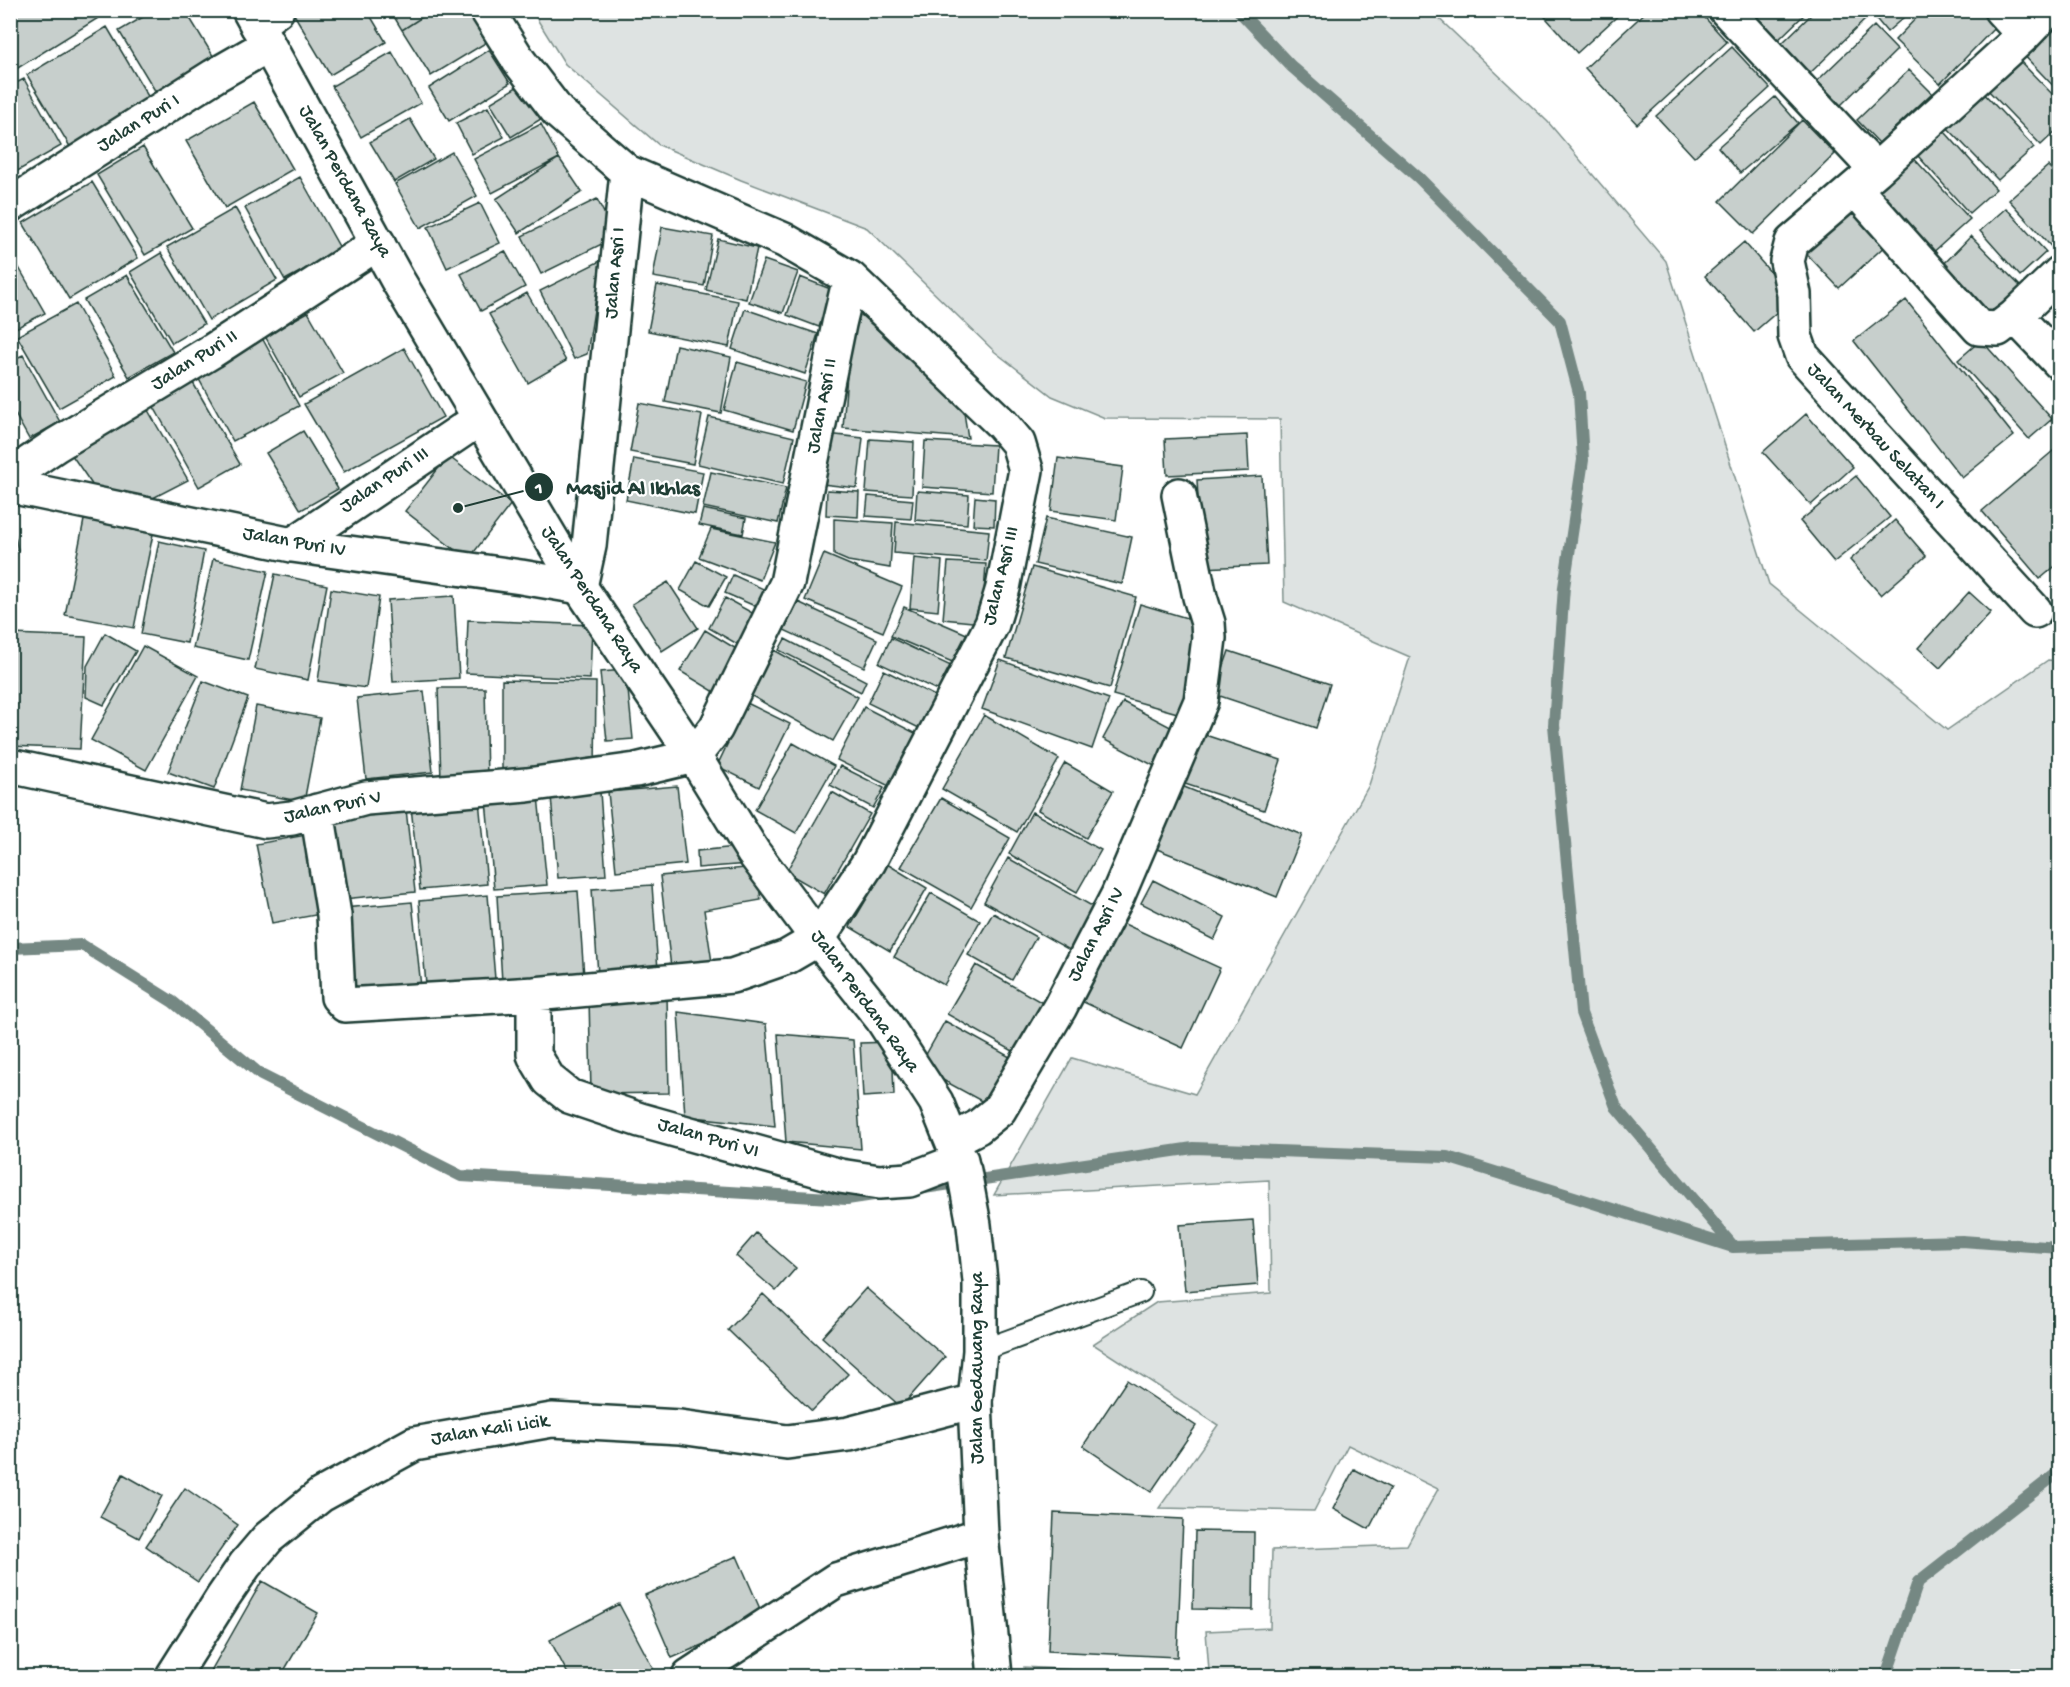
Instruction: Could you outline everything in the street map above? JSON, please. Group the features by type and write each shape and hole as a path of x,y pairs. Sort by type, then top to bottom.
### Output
{"street":[{"path":"487,10 519,61 558,112 627,172 784,240 850,278"},
{"path":"1726,10 1865,179 1979,328 1998,329 2060,273"},
{"path":"2001,10 2024,35"},
{"name":"Jalan Merbau Selatan I","path":"2035,611 1802,356 1795,336 1794,294 1787,261 1792,242 2024,35 2048,10"},
{"name":"Jalan Puri I","path":"10,205 214,76 263,23"},
{"name":"Jalan Perdana Raya","path":"263,23 378,243 479,419 580,587 694,756 753,852 882,1019 936,1102"},
{"name":"Jalan Asri I","path":"580,587 589,546 627,172"},
{"name":"Jalan Puri II","path":"10,476 56,445 212,351 378,243"},
{"name":"Jalan Asri II","path":"694,756 716,728 787,583 850,278"},
{"name":"Jalan Asri III","path":"818,939 869,862 993,624 1003,588 1026,470 1018,443 1002,424 850,278"},
{"path":"2015,316 2060,363"},
{"name":"Jalan Puri III","path":"292,544 479,419"},
{"name":"Jalan Puri IV","path":"10,486 292,544 580,587"},
{"name":"Jalan Asri IV","path":"959,1157 978,1127 999,1110 1060,1007 1119,896 1201,701 1209,638 1208,623 1200,597 1179,495"},
{"name":"Jalan Puri V","path":"10,766 266,820 292,818 366,798 527,785 636,770 694,756"},
{"path":"317,811 334,915 338,997 345,1005 534,994 732,976 787,957 818,939"},
{"name":"Jalan Puri VI","path":"534,994 534,1055 549,1080 569,1096 640,1120 840,1176 879,1182 909,1180 959,1157"},
{"name":"Jalan Gedawang Raya","path":"936,1102 959,1157 974,1226 980,1281 980,1351 975,1401 981,1535 995,1677"},
{"name":"Jalan Kali Licik","path":"173,1677 223,1597 245,1565 268,1538 321,1495 414,1444 552,1420 680,1427 788,1442 849,1434 975,1401"},
{"path":"689,1677 836,1580 981,1535"}],"lane":[{"path":"980,1351 1141,1292"}],"shaded area":[{"path":"532,11 1431,11 1548,122 1666,261 1769,584 1947,730 2048,660 2059,661 2059,1676 1185,1676 1209,1671 1206,1631 1270,1628 1272,1550 1407,1545 1438,1489 1348,1445 1314,1511 1159,1508 1218,1425 1093,1344 1157,1302 1271,1293 1269,1180 994,1195 1072,1058 1195,1094 1369,785 1410,657 1284,602 1280,419 1105,418 1052,396 995,352 867,228 741,180 659,145 565,64"},
{"path":"1024,1667 1185,1676 1025,1676"}],"building":[{"path":"10,10 111,10 13,71 10,67"},
{"path":"155,10 185,10 215,59 157,94 119,31"},
{"path":"367,10 386,42 330,75 292,11"},
{"path":"390,10 433,10 402,30"},
{"path":"433,10 467,10 487,42 431,76 402,30"},
{"path":"1539,10 1624,10 1577,53"},
{"path":"1648,10 1698,10 1727,42 1637,124 1585,68"},
{"path":"1742,10 1809,10 1774,44"},
{"path":"1816,10 1859,10 1867,18 1806,77 1777,48"},
{"path":"1869,10 1912,10 1887,32"},
{"path":"1924,10 1990,10 2001,21 1940,84 1895,40"},
{"path":"2060,17 2060,93 2019,50"},
{"path":"1874,26 1897,50 1841,105 1817,81"},
{"path":"107,27 155,108 75,155 27,75"},
{"path":"1732,47 1770,88 1694,157 1656,116"},
{"path":"489,50 510,83 449,121 429,88"},
{"path":"392,52 421,103 361,137 332,86"},
{"path":"2016,57 2060,102 2060,127 2041,145 1985,87"},
{"path":"1909,70 1932,93 1879,143 1857,120"},
{"path":"24,79 61,146 14,173 10,167 10,86"},
{"path":"525,82 546,116 511,137 490,103"},
{"path":"1979,88 2034,147 1998,180 1943,123"},
{"path":"1775,97 1798,123 1740,173 1718,147"},
{"path":"254,102 293,169 225,208 186,141"},
{"path":"488,107 504,137 472,154 456,123"},
{"path":"410,119 434,159 394,182 370,142"},
{"path":"1802,120 1835,154 1753,234 1720,201"},
{"path":"1937,123 1996,189 1969,213 1910,147"},
{"path":"541,124 559,158 492,193 474,159"},
{"path":"143,147 192,228 145,255 97,175"},
{"path":"1907,151 1970,219 1929,256 1866,189"},
{"path":"452,152 477,196 420,228 395,184"},
{"path":"559,158 582,192 519,233 496,199"},
{"path":"2048,166 2060,178 2060,246 2055,251 2009,200"},
{"path":"300,177 341,250 285,280 245,208"},
{"path":"92,182 138,258 69,299 23,223"},
{"path":"597,199 616,237 541,274 522,236"},
{"path":"480,203 500,243 447,268 428,227"},
{"path":"1853,205 1888,243 1839,288 1804,251"},
{"path":"235,208 277,280 209,320 167,247"},
{"path":"2006,208 2046,252 2020,276 1980,231"},
{"path":"662,227 713,236 704,286 653,277"},
{"path":"1971,236 2022,288 1989,320 1939,269"},
{"path":"718,239 757,248 746,299 706,290"},
{"path":"1744,242 1793,298 1754,332 1705,276"},
{"path":"505,251 525,287 481,311 461,274"},
{"path":"10,252 45,313 10,331"},
{"path":"161,253 204,324 172,343 130,272"},
{"path":"602,260 587,354 574,359 540,291"},
{"path":"764,260 798,272 783,313 749,302"},
{"path":"127,275 173,352 129,377 84,300"},
{"path":"800,277 833,290 819,327 787,315"},
{"path":"657,285 738,301 729,347 648,331"},
{"path":"2060,286 2060,314 2045,300"},
{"path":"527,293 566,361 528,383 489,314"},
{"path":"1906,300 2014,436 1962,478 1854,341"},
{"path":"76,304 116,376 59,408 17,336"},
{"path":"852,307 889,340 935,373 962,400 968,438 843,428"},
{"path":"745,309 818,334 805,374 732,349"},
{"path":"308,312 343,373 299,397 265,336"},
{"path":"261,336 299,406 233,441 195,372"},
{"path":"1981,340 2052,419 2029,439 1958,360"},
{"path":"676,345 731,357 721,413 665,402"},
{"path":"404,348 443,417 344,472 304,404"},
{"path":"23,355 60,422 29,439 10,405 10,361"},
{"path":"737,362 806,382 793,430 724,410"},
{"path":"189,376 240,464 199,487 149,398"},
{"path":"639,403 702,415 693,464 630,452"},
{"path":"145,405 188,480 153,498 93,486 67,448"},
{"path":"1806,414 1853,467 1811,505 1763,452"},
{"path":"709,417 794,437 783,484 698,464"},
{"path":"303,431 338,489 301,510 266,453"},
{"path":"827,434 863,438 857,488 822,484"},
{"path":"1247,435 1249,471 1167,475 1165,439"},
{"path":"870,439 914,442 912,495 866,492"},
{"path":"925,441 995,445 992,492 922,487"},
{"path":"2060,445 2060,562 2040,579 1982,511"},
{"path":"448,456 511,504 468,560 405,511"},
{"path":"1058,458 1123,467 1116,520 1051,511"},
{"path":"634,459 703,472 695,514 626,500"},
{"path":"711,472 786,488 778,523 703,507"},
{"path":"1262,476 1267,565 1202,568 1197,480"},
{"path":"1856,476 1890,517 1834,562 1800,521"},
{"path":"827,490 859,492 858,517 826,515"},
{"path":"917,491 969,495 967,524 915,520"},
{"path":"868,496 913,500 911,519 866,516"},
{"path":"975,497 995,499 994,526 973,525"},
{"path":"703,509 746,518 743,534 699,525"},
{"path":"10,514 18,550 10,552"},
{"path":"85,515 154,529 134,628 65,615"},
{"path":"1046,518 1132,537 1122,584 1035,564"},
{"path":"834,519 893,523 890,568 848,561 834,555"},
{"path":"1895,520 1926,556 1881,595 1850,560"},
{"path":"896,522 989,531 986,561 894,553"},
{"path":"711,529 775,542 760,580 699,557"},
{"path":"159,541 204,551 187,643 141,634"},
{"path":"824,554 902,587 883,632 805,600"},
{"path":"914,558 942,561 938,611 910,608"},
{"path":"213,559 268,571 248,660 193,648"},
{"path":"696,561 726,577 709,606 680,590"},
{"path":"948,562 986,564 982,623 943,619"},
{"path":"1032,567 1136,597 1110,688 1006,658"},
{"path":"275,574 327,585 308,680 255,669"},
{"path":"733,575 772,593 764,610 725,593"},
{"path":"668,582 698,628 662,651 632,604"},
{"path":"331,589 379,597 366,688 318,681"},
{"path":"1969,592 1991,612 1940,668 1918,648"},
{"path":"454,596 459,678 393,682 388,600"},
{"path":"725,598 756,615 739,645 709,628"},
{"path":"798,602 877,639 864,667 784,630"},
{"path":"1140,604 1207,624 1181,714 1113,695"},
{"path":"904,607 969,635 957,664 891,636"},
{"path":"468,620 592,625 590,679 466,673"},
{"path":"705,630 743,653 718,694 680,671"},
{"path":"105,633 136,651 104,705 86,697 87,666"},
{"path":"12,634 86,637 80,749 10,746"},
{"path":"891,638 951,666 939,691 879,663"},
{"path":"785,639 866,681 861,692 779,650"},
{"path":"143,646 198,676 146,770 91,740"},
{"path":"774,650 858,697 833,741 750,695"},
{"path":"1229,651 1330,684 1316,728 1214,694"},
{"path":"1000,660 1109,699 1092,749 982,709"},
{"path":"626,670 633,739 607,741 600,672"},
{"path":"884,670 937,697 921,729 868,703"},
{"path":"502,680 596,682 595,771 502,770"},
{"path":"203,681 248,698 214,789 168,772"},
{"path":"438,688 485,688 487,779 441,779"},
{"path":"424,691 433,772 366,779 357,698"},
{"path":"1123,702 1182,733 1162,770 1103,739"},
{"path":"747,703 790,724 759,787 717,766"},
{"path":"256,706 320,718 304,802 240,790"},
{"path":"864,707 919,735 893,788 837,760"},
{"path":"984,715 1059,759 1017,832 942,789"},
{"path":"1193,731 1281,760 1264,810 1176,781"},
{"path":"793,743 834,766 796,833 755,810"},
{"path":"1065,763 1113,791 1086,838 1038,810"},
{"path":"840,766 884,788 873,808 830,785"},
{"path":"1172,782 1302,835 1277,897 1147,845"},
{"path":"677,786 686,864 616,871 608,792"},
{"path":"600,792 606,875 558,878 551,796"},
{"path":"832,792 870,814 824,894 786,872"},
{"path":"538,796 547,885 494,889 486,800"},
{"path":"941,798 1010,838 971,907 901,867"},
{"path":"479,800 487,884 420,890 411,807"},
{"path":"406,809 415,892 343,899 335,815"},
{"path":"1032,812 1101,850 1077,892 1009,854"},
{"path":"306,835 321,914 272,923 256,844"},
{"path":"746,846 748,864 698,868 697,851"},
{"path":"1008,858 1099,910 1075,953 984,902"},
{"path":"887,864 927,888 890,951 850,927"},
{"path":"756,867 761,900 704,910 712,962 671,967 660,876"},
{"path":"1153,880 1225,917 1214,940 1141,903"},
{"path":"652,885 658,970 598,974 592,889"},
{"path":"578,891 584,977 502,982 497,896"},
{"path":"931,893 980,921 944,985 894,957"},
{"path":"488,895 495,979 426,985 419,901"},
{"path":"412,902 421,987 350,992 343,908"},
{"path":"993,913 1036,937 1012,980 968,955"},
{"path":"1118,921 1220,968 1183,1048 1081,1001"},
{"path":"976,965 1048,1006 1020,1055 947,1014"},
{"path":"667,995 669,1093 591,1094 589,996"},
{"path":"678,1012 766,1024 775,1126 685,1116"},
{"path":"945,1021 1010,1057 985,1103 919,1067"},
{"path":"778,1034 853,1040 861,1149 786,1142"},
{"path":"892,1042 894,1095 863,1097 860,1043"},
{"path":"1253,1220 1258,1285 1185,1291 1179,1225"},
{"path":"756,1233 796,1268 776,1291 736,1256"},
{"path":"866,1288 945,1357 901,1407 822,1337"},
{"path":"763,1294 848,1374 812,1411 728,1330"},
{"path":"1127,1380 1196,1426 1151,1492 1083,1446"},
{"path":"1354,1469 1390,1488 1369,1529 1333,1509"},
{"path":"123,1474 162,1496 139,1538 100,1517"},
{"path":"185,1488 238,1525 198,1582 146,1546"},
{"path":"1054,1513 1183,1519 1177,1657 1048,1651"},
{"path":"1195,1531 1254,1532 1253,1610 1193,1609"},
{"path":"737,1556 764,1618 672,1658 645,1595"},
{"path":"262,1581 318,1613 281,1676 208,1676"},
{"path":"619,1604 657,1676 569,1676 550,1640"}],"waterway":[{"path":"1238,10 1291,66 1419,178 1560,321 1579,393 1583,460 1564,587 1554,725 1581,1013 1616,1107 1733,1246"},
{"path":"10,948 82,945 173,1002 261,1075 461,1176 847,1199 880,1194"},
{"path":"924,1188 1193,1148 1447,1157 1733,1247 1962,1241 2060,1248"},
{"path":"1886,1676 1918,1582 2060,1471"}],"place":[{"name":"Masjid Al Ikhlas","path":"458,508"}]}
